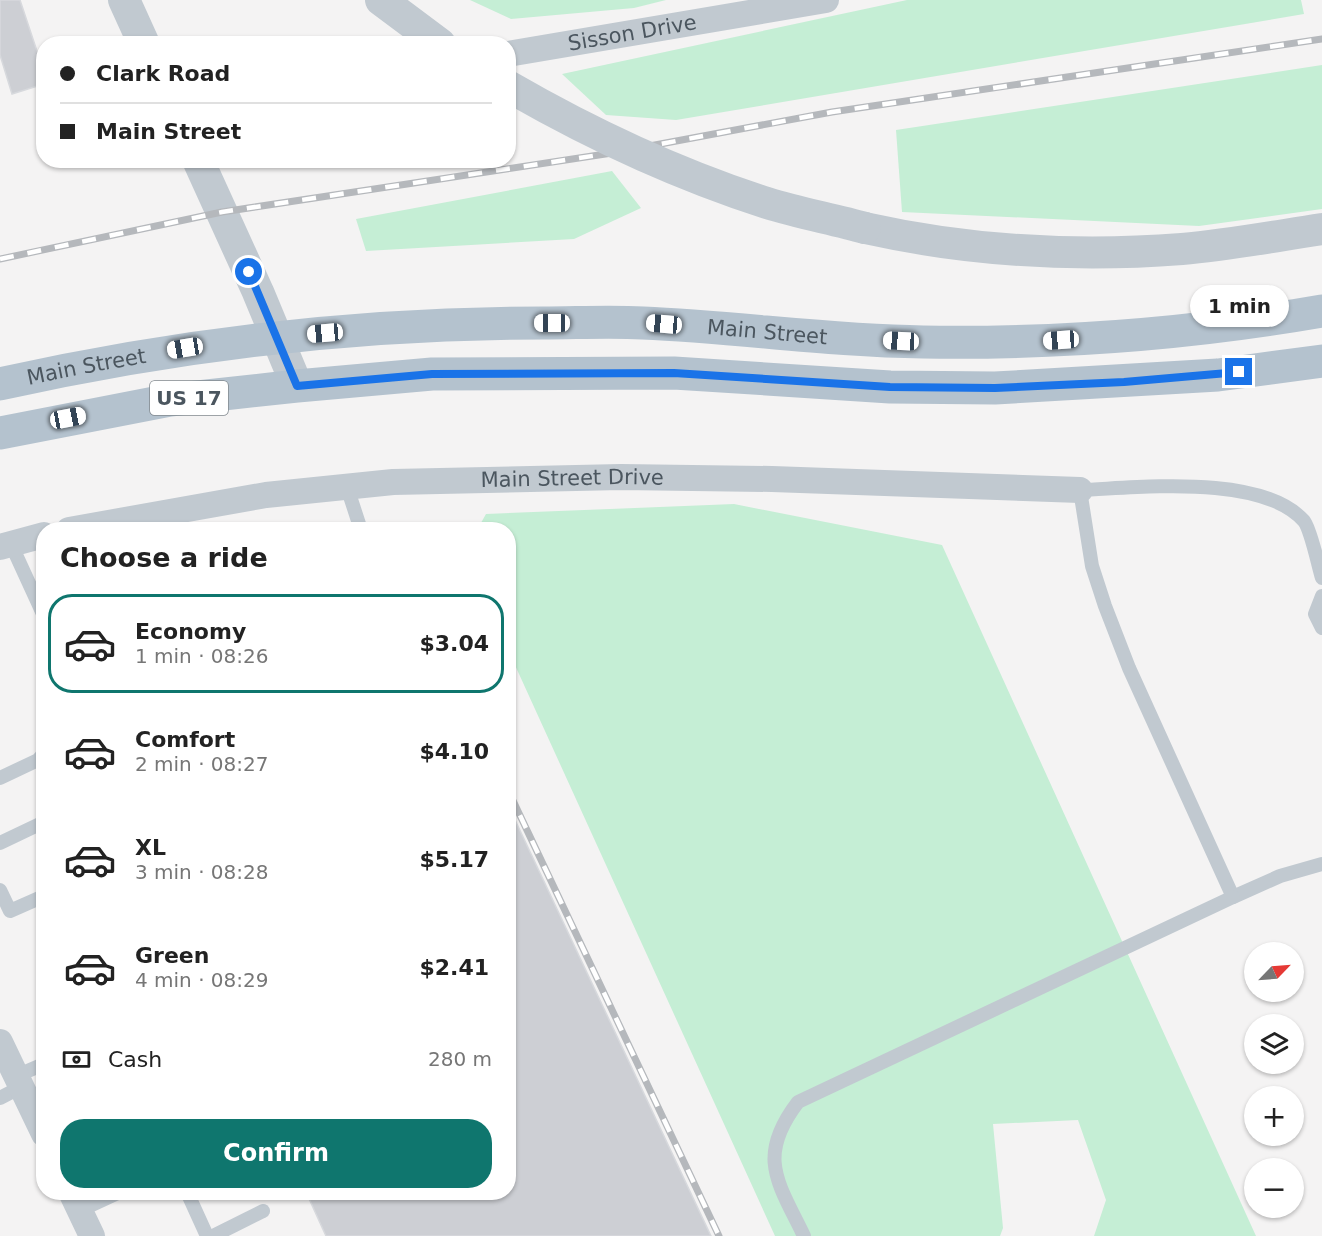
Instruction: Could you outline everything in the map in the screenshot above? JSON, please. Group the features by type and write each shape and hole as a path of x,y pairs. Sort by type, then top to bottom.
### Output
{"main road":[{"name":"Main Street","path":"0,384 76,367 185,348 420,324 642,322 800,336 921,342 1040,341 1168,333 1322,311"},
{"name":"US 17","path":"0,433 170,400 432,374 674,373 890,387 995,388 1218,375 1322,361"}],"street":[{"path":"124,0 140,36"},
{"path":"381,0 429,36"},
{"name":"Sisson Drive","path":"516,53 826,0"},
{"path":"516,91 562,117 695,178 769,203 906,237 1034,250 1116,252 1184,249 1322,229"},
{"path":"202,168 278,337 297,386"},
{"name":"Main Street Drive","path":"114,522 266,495 393,482 621,477 772,479 1080,490"},
{"path":"6,545 36,537"},
{"path":"0,1042 12,1087 36,1122"},
{"path":"75,1202 91,1236"}],"lane":[{"path":"1233,897 1129,668 1105,606 1092,566 1080,490 1204,486 1252,494 1280,505 1305,522 1322,578"},
{"path":"347,487 358,522"},
{"path":"6,545 36,601"},
{"path":"1322,596 1315,614 1322,628"},
{"path":"0,778 36,764"},
{"path":"0,843 36,826"},
{"path":"804,1236 779,1185 773,1159 776,1139 786,1118 798,1102 1233,897 1280,876 1322,864"},
{"path":"0,890 5,914 36,900"},
{"path":"12,1087 36,1070"},
{"path":"191,1200 207,1236"},
{"path":"213,1236 262,1211"}],"green space":[{"path":"470,0 666,0 634,8 511,19"},
{"path":"907,0 1301,0 1304,14 676,120 606,115 562,74"},
{"path":"1322,65 1322,209 1199,226 902,212 896,130"},
{"path":"612,171 641,208 574,239 366,251 356,219"},
{"path":"734,504 942,545 1244,1210 1244,1218 1248,1218 1256,1236 1094,1236 1106,1200 1078,1120 993,1124 1003,1228 1000,1236 775,1236 516,667 516,522 482,522 486,514"}],"building":[{"path":"0,0 20,0 36,48 36,86 12,94 0,55"},
{"path":"516,822 711,1236 326,1236 310,1200 516,1200"}],"railway":[{"path":"516,168 612,153 832,112 1322,39"},
{"path":"0,259 222,212 513,168"},
{"path":"516,807 719,1236"}],"route":[{"path":"249,272 297,386 432,374 674,373 890,387 995,388 1124,382 1239,372"}]}
